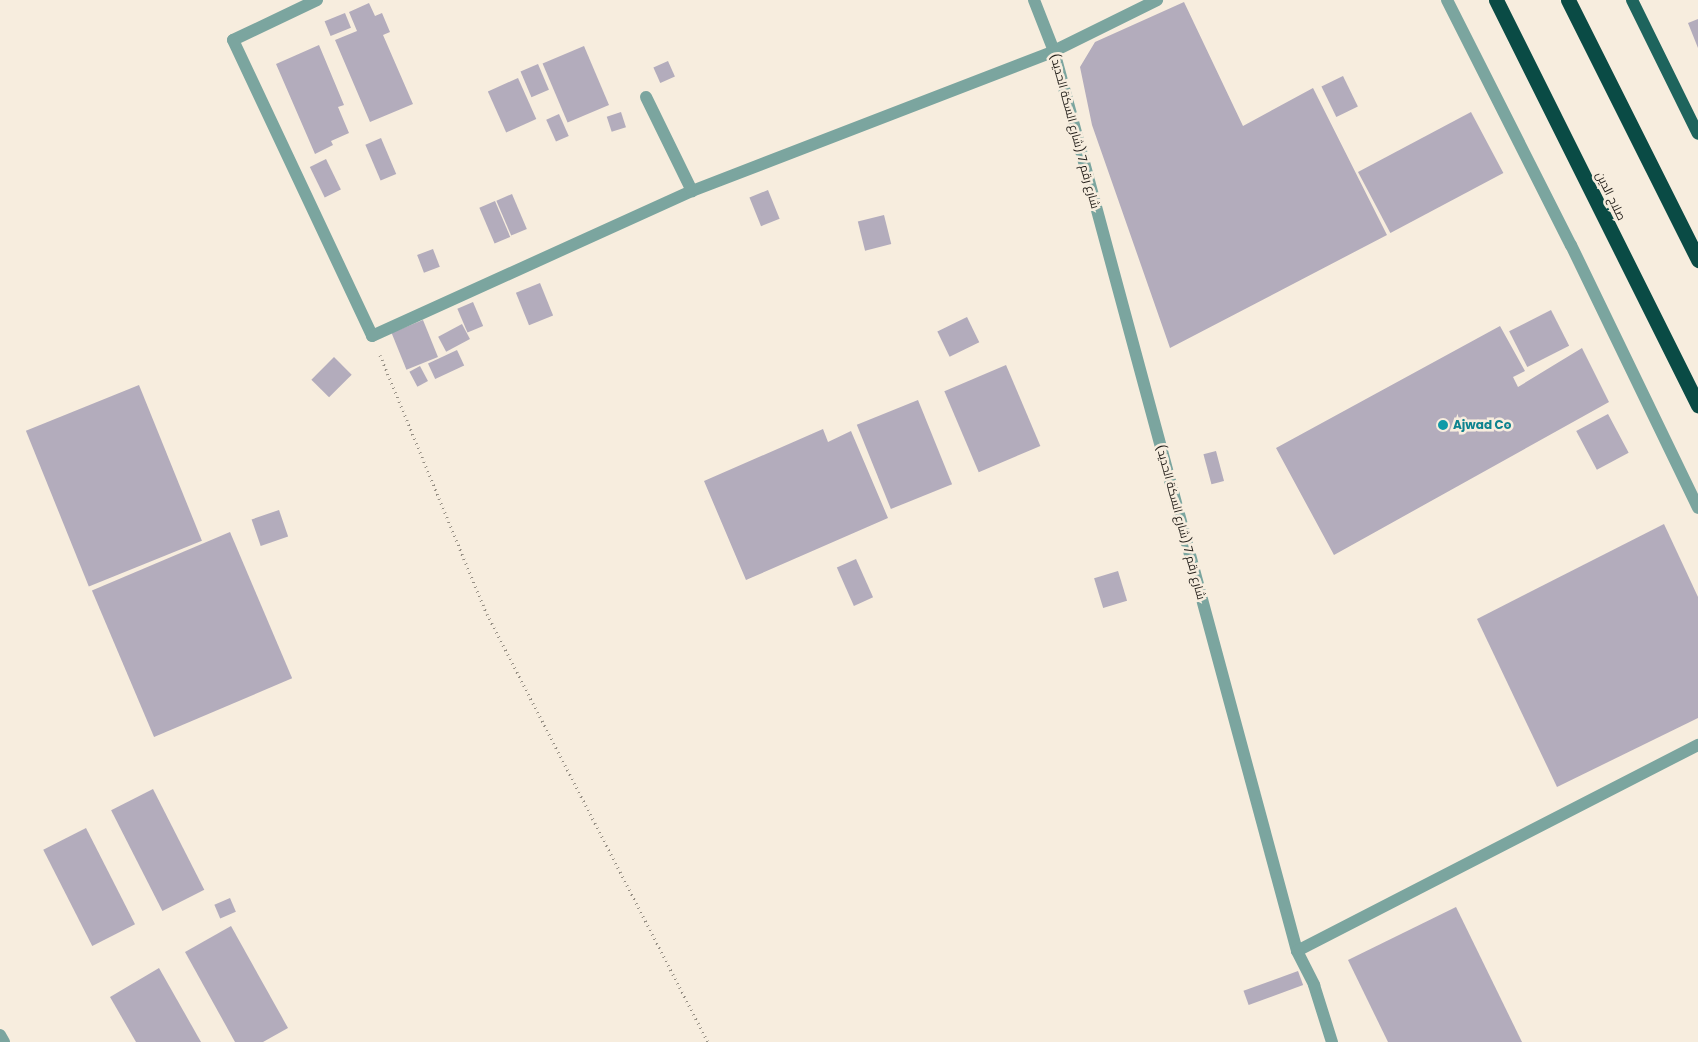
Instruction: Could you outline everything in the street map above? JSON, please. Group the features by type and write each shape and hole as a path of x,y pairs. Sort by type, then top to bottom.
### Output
{"highway":[{"name":"صلاح الدين","path":"1496,0 1698,406"},
{"path":"1568,0 1698,260"}],"main road":[{"path":"1632,0 1698,134"}],"street":[{"path":"317,0 233,40 372,336 692,190 1054,51 1157,0"},
{"name":"شارع رقم 7 (شارع السكة الحديد)","path":"1034,0 1054,51 1297,951 1314,985 1332,1042"},
{"path":"1448,0 1572,245 1698,508"},
{"path":"646,97 692,190"},
{"path":"1297,951 1698,745"},
{"path":"0,1035 4,1042"}],"path":[{"path":"372,336 487,614 708,1042"}],"building":[{"path":"1184,2 1243,126 1313,88 1387,235 1170,348 1092,125 1080,67 1095,42"},
{"path":"369,3 375,16 382,13 390,32 383,35 413,104 370,122 335,40 357,31 349,12"},
{"path":"345,13 351,28 331,36 325,21"},
{"path":"1698,19 1698,48 1688,23"},
{"path":"319,45 344,105 338,107 349,133 331,141 333,145 315,154 276,64"},
{"path":"584,46 609,105 568,122 543,64"},
{"path":"668,61 675,77 660,83 653,68"},
{"path":"538,64 549,90 531,97 521,71"},
{"path":"1343,76 1358,107 1336,117 1321,87"},
{"path":"518,78 536,119 506,133 488,91"},
{"path":"621,112 626,127 612,132 607,117"},
{"path":"1471,112 1503,173 1390,233 1358,172"},
{"path":"559,114 569,136 556,142 546,120"},
{"path":"381,138 396,174 381,181 365,145"},
{"path":"326,159 341,190 325,197 310,167"},
{"path":"768,190 780,219 761,226 749,197"},
{"path":"512,194 527,229 511,236 496,201"},
{"path":"495,201 510,237 495,244 479,208"},
{"path":"884,215 891,244 865,251 858,222"},
{"path":"433,249 440,267 424,273 417,255"},
{"path":"540,283 553,315 529,325 516,293"},
{"path":"473,302 483,326 468,333 457,309"},
{"path":"1551,310 1569,346 1527,367 1509,331"},
{"path":"967,317 979,342 950,357 937,331"},
{"path":"423,320 438,357 406,370 391,333"},
{"path":"462,324 470,339 446,352 438,337"},
{"name":"Ajwad Co","path":"1500,326 1525,371 1513,377 1518,387 1582,348 1609,402 1334,555 1276,448"},
{"path":"457,350 464,365 435,379 428,364"},
{"path":"334,357 352,375 329,397 311,380"},
{"path":"1006,365 1040,446 979,472 944,391"},
{"path":"420,366 428,381 417,387 409,372"},
{"path":"139,385 202,541 89,586 26,431"},
{"path":"918,400 952,484 891,509 857,425"},
{"path":"1608,414 1629,453 1597,470 1576,431"},
{"path":"823,429 828,442 851,431 888,518 746,580 704,481"},
{"path":"1216,451 1224,481 1211,484 1203,454"},
{"path":"279,510 288,536 261,546 252,519"},
{"path":"1664,524 1698,597 1698,718 1557,787 1477,619"},
{"path":"230,532 292,678 154,737 92,591"},
{"path":"856,559 873,597 854,606 837,568"},
{"path":"1118,571 1127,601 1103,608 1094,578"},
{"path":"153,789 204,890 162,911 111,810"},
{"path":"86,828 135,924 92,946 43,850"},
{"path":"230,898 236,912 220,918 214,905"},
{"path":"1456,907 1522,1042 1388,1042 1348,960"},
{"path":"231,926 288,1028 263,1042 235,1042 185,952"},
{"path":"159,968 201,1042 136,1042 110,997"},
{"path":"1298,971 1303,985 1249,1005 1243,991"}],"place":[{"name":"Ajwad Co","path":"1443,425"}]}
